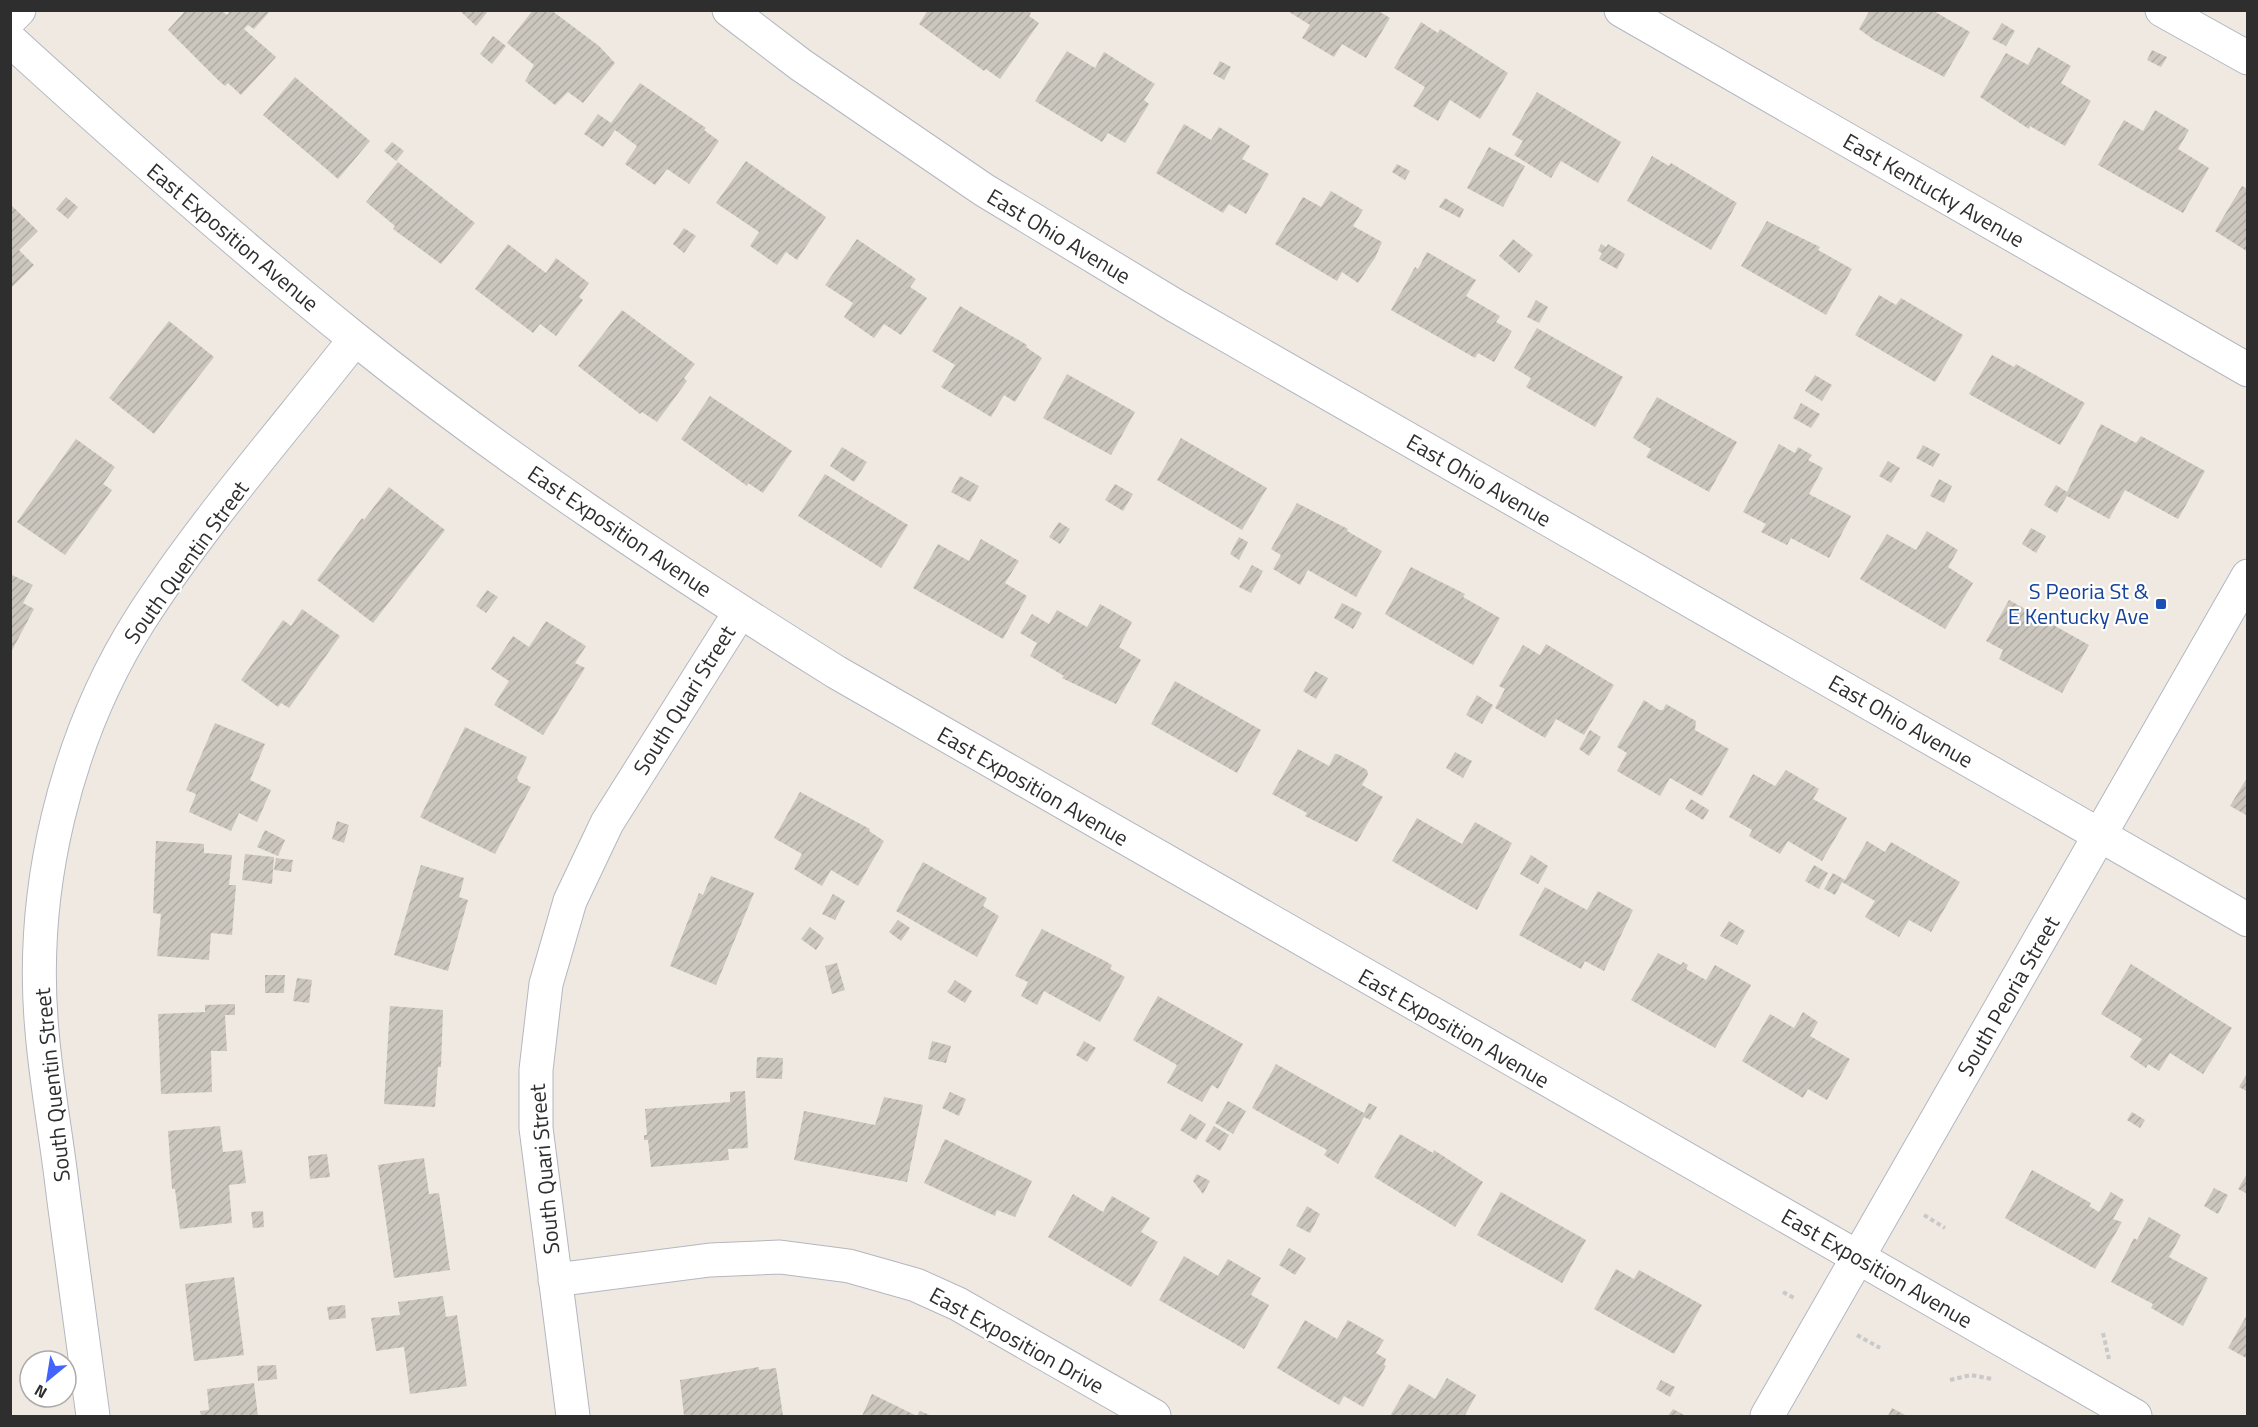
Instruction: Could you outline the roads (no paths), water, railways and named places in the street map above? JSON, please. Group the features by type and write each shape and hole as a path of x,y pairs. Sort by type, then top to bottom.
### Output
{"street":[{"path":"10,19 19,10"},
{"name":"East Ohio Avenue","path":"729,10 801,65 984,190 1164,299 2247,920"},
{"name":"East Kentucky Avenue","path":"1621,10 2247,370"},
{"path":"2162,10 2247,58"},
{"name":"East Exposition Avenue","path":"10,40 165,181 355,339 535,474 740,612 867,690 2135,1416"},
{"name":"South Quentin Street","path":"93,1416 42,1030 40,958 45,887 58,818 79,749 105,683 140,621 185,556 355,339"},
{"name":"South Peoria Street","path":"1767,1416 2247,576"},
{"name":"South Quari Street","path":"573,1416 536,1128 536,1070 546,984 570,901 607,823 740,612"},
{"name":"East Exposition Drive","path":"555,1280 710,1260 780,1257 849,1266 916,1285 958,1304 1154,1416"}],"place":[{"name":"S Peoria St & E Kentucky Ave","path":"2161,604"}]}
